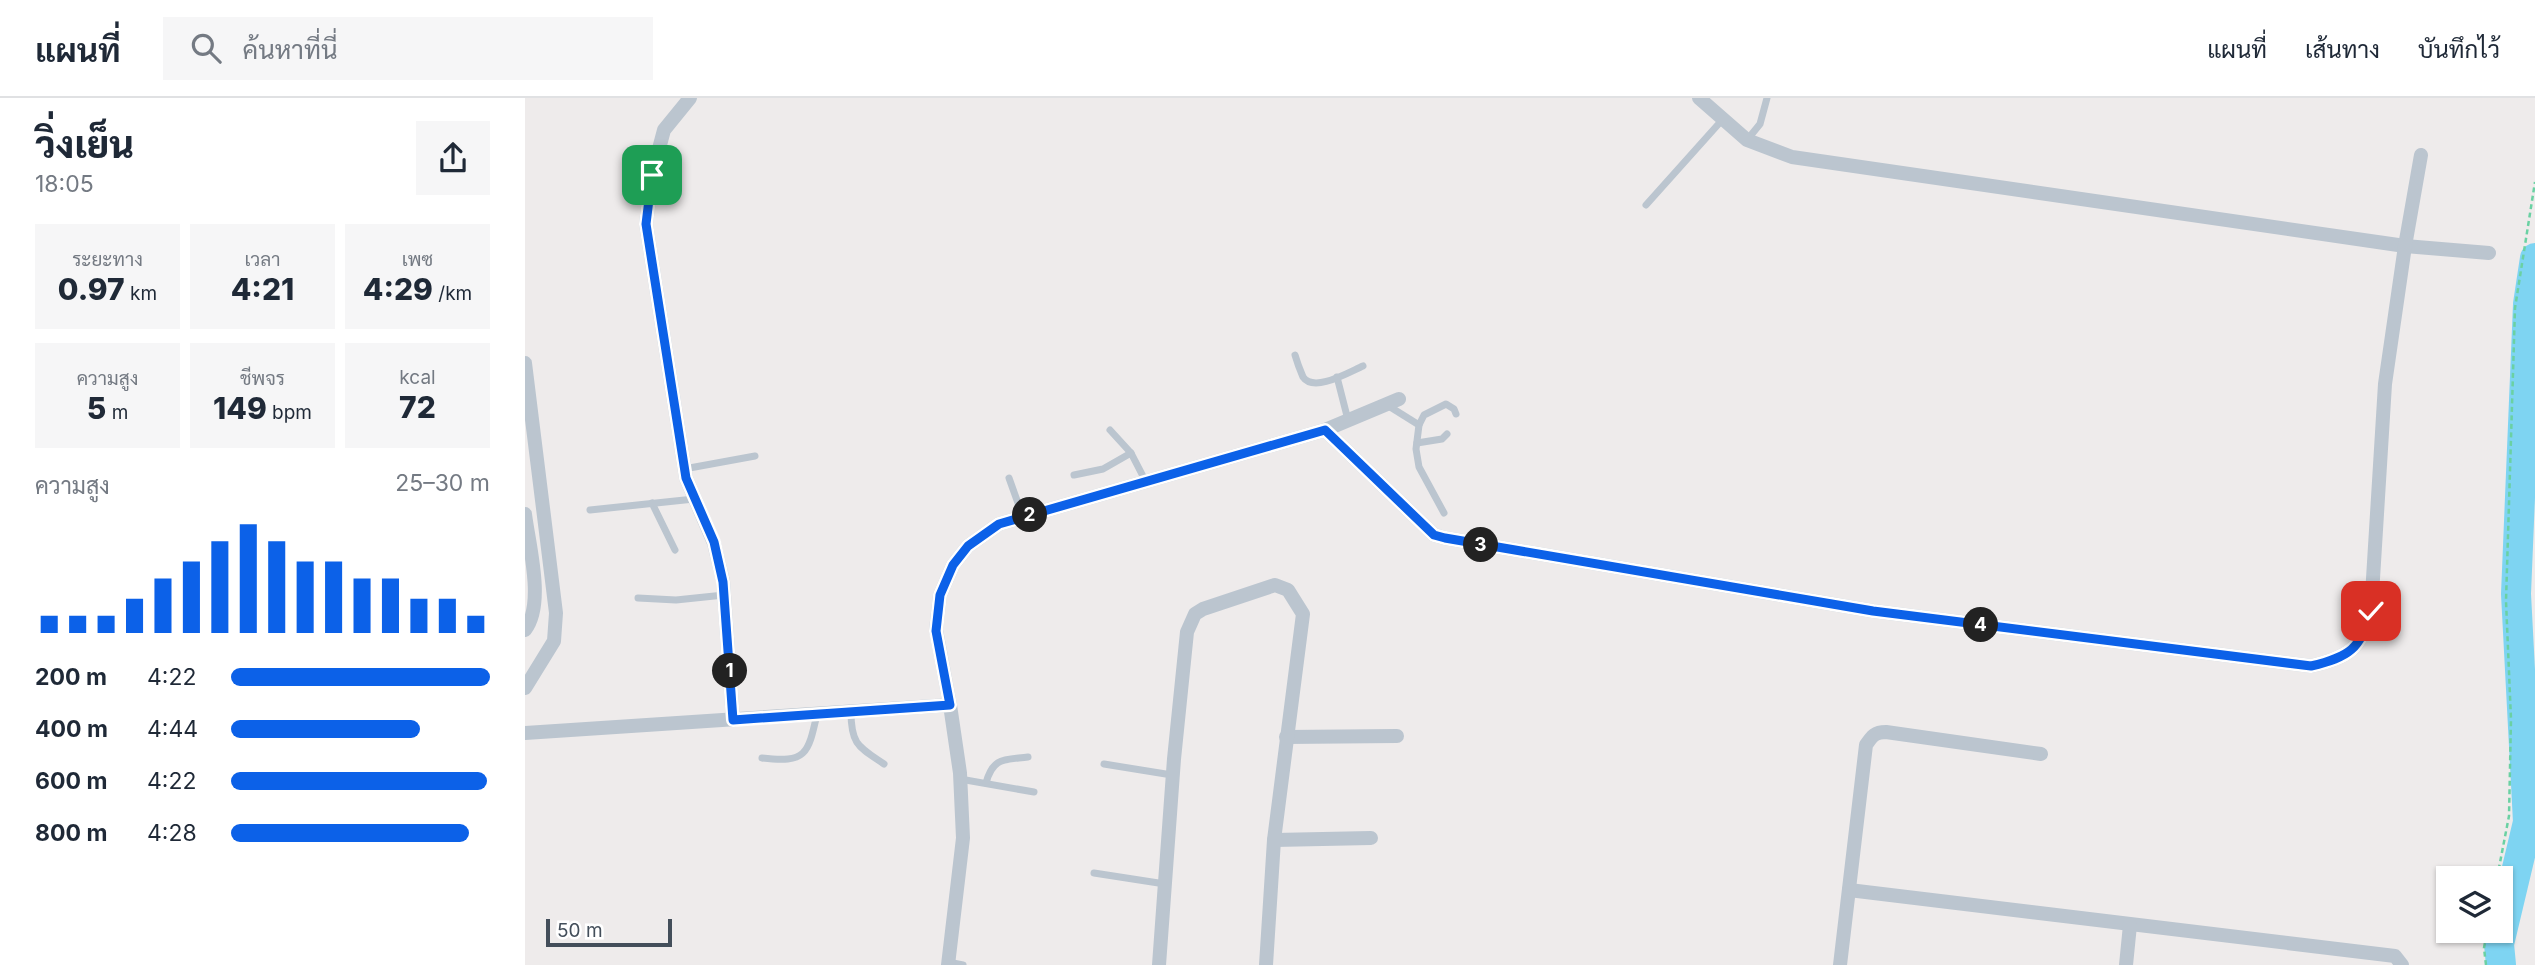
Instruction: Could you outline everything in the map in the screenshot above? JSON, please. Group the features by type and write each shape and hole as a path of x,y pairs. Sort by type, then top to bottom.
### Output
{"street":[{"path":"689,98 664,130 652,175 646,224 684,469 714,542 724,595 733,720"},
{"path":"1699,98 1747,140 1792,157 2405,246 2489,253"},
{"path":"1325,430 1434,535 1445,538 1873,611 2311,666 2333,661 2352,650 2365,635 2371,611 2385,384 2421,155"},
{"path":"525,363 556,613 554,640 525,688"},
{"path":"953,964 963,838 960,779 936,631 940,595 953,565 968,546 999,524 1325,430 1392,402"},
{"path":"525,514 535,601 530,623 525,630"},
{"path":"1159,965 1185,639 1192,619 1203,609 1275,585 1287,590 1303,614 1274,840 1266,965"},
{"path":"525,733 950,705"},
{"path":"1840,965 1866,745 1872,736 1878,732 1886,732 2041,754"},
{"path":"1286,737 1397,736"},
{"path":"1274,840 1371,838"},
{"path":"1849,890 2395,956 2402,965"},
{"path":"2126,965 2130,925"}],"lane":[{"path":"1747,140 1760,124 1767,98"},
{"path":"1646,205 1723,119"},
{"path":"1295,355 1304,379 1311,383 1321,383 1363,366"},
{"path":"1337,377 1348,421"},
{"path":"1392,402 1419,425"},
{"path":"1444,513 1419,467 1419,425 1424,415 1445,404 1454,409 1456,414"},
{"path":"1110,430 1131,453 1146,481"},
{"path":"1417,443 1431,442 1447,435"},
{"path":"1074,474 1103,469 1131,453"},
{"path":"684,469 755,456"},
{"path":"1009,478 1023,517"},
{"path":"590,510 695,499"},
{"path":"652,503 675,550"},
{"path":"638,598 676,600 724,595"},
{"path":"851,712 854,740 860,749 884,764"},
{"path":"762,758 785,761 803,754 810,745 817,715"},
{"path":"986,783 990,771 1000,761 1028,757"},
{"path":"1104,764 1173,776"},
{"path":"960,779 1034,792"},
{"path":"1094,873 1166,884"}],"path":[{"path":"2499,866 2509,816 2511,719 2507,601 2515,308 2535,183"},
{"path":"2485,943 2486,965"}],"waterway":[{"path":"2501,965 2499,944 2528,822 2516,594 2528,304 2535,258"}],"route":[{"path":"652,175 646,224 686,478 714,542 723,582 733,720 950,705 936,631 940,595 953,565 968,546 999,524 1325,430 1434,535 1445,538 1873,611 2311,666 2333,661 2352,650 2365,635 2371,611"}]}
